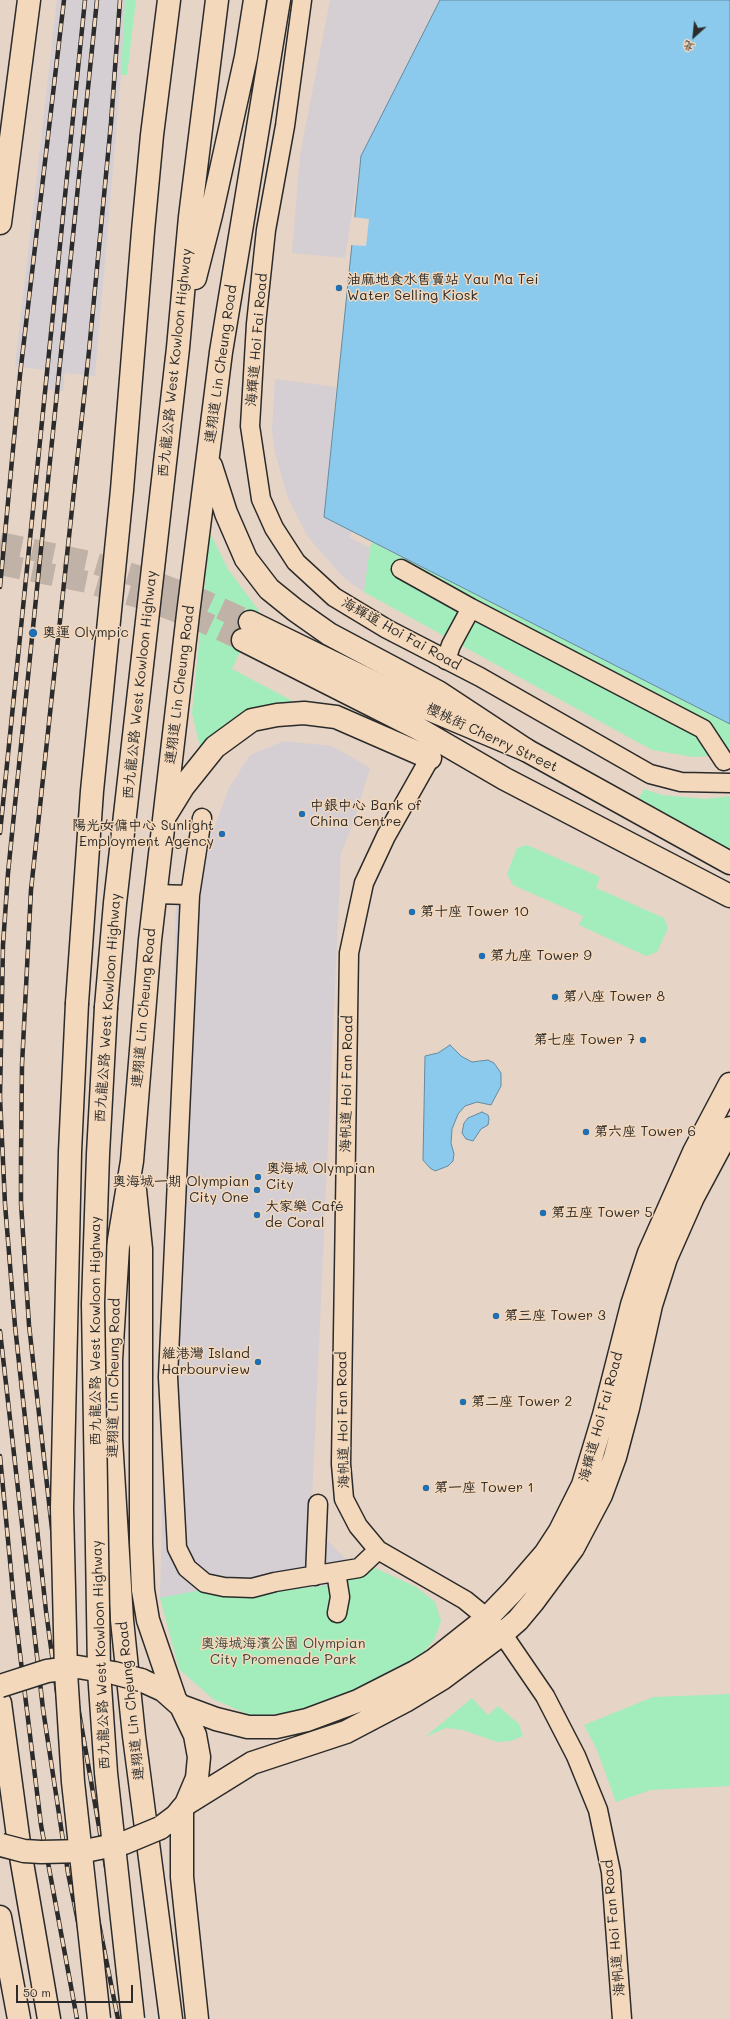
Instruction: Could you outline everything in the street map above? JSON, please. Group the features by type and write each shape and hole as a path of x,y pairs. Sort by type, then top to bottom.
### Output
{"main road":[{"path":"0,223 29,0"},
{"name":"西九龍公路 West Kowloon Highway","path":"99,2019 73,1782 66,1672 62,1524 70,1152 77,1003 92,799 122,490 152,136 169,0"},
{"name":"西九龍公路 West Kowloon Highway","path":"133,2019 106,1772 99,1671 93,1304 98,1154 106,1006 115,903 178,348 190,217 216,0"},
{"path":"178,348 212,215 246,57 255,0"},
{"name":"連翔道 Lin Cheung Road","path":"172,2019 134,1736 122,1620 113,1476 111,1360 118,1246 132,1161 155,894 221,352 279,0"},
{"path":"209,457 217,488 240,546 246,559 269,589 329,634 438,692 526,750"},
{"name":"櫻桃街 Cherry Street","path":"730,863 526,750 246,631 505,779 730,896"},
{"name":"櫻桃街 Cherry Street","path":"164,817 183,787 207,755 232,734 252,720 277,715 304,713 336,717 430,758 505,779"},
{"name":"海輝道 Hoi Fai Road","path":"0,1686 47,1670 78,1667 114,1673 141,1680 163,1690 178,1702 216,1719 248,1727 276,1727 307,1720 358,1701 415,1672 434,1660 487,1618 545,1554 560,1531 582,1485 604,1415 632,1305 649,1252 694,1152 730,1084"},
{"name":"海輝道 Hoi Fai Road","path":"184,1806 252,1763 321,1741 376,1717 443,1678 502,1634 528,1608 562,1564 584,1529 601,1495 615,1457 628,1408 651,1305 666,1258 693,1197 730,1128"},
{"path":"132,1161 141,1249 140,1543 143,1590 148,1620 178,1702"},
{"name":"海輝道 Hoi Fai Road","path":"0,1845 24,1850 77,1852 124,1843 160,1828 176,1816 184,1806 197,1778 199,1758 195,1735 178,1702"},
{"path":"0,1703 20,1851 49,2019"},
{"path":"184,1806 182,1877 197,2019"},
{"path":"0,1917 19,2019"}],"street":[{"name":"海輝道 Hoi Fai Road","path":"302,0 285,126 266,230 256,324 250,426 261,499 274,528 296,562 334,597 387,629 446,660 650,774 681,782 730,783"},
{"path":"401,569 471,608 703,729 724,761"},
{"path":"446,660 451,645 471,608"},
{"name":"海帆道 Hoi Fan Road","path":"430,758 386,836 364,883 349,953 341,1464 344,1499 358,1526 378,1550 465,1600 487,1618 502,1634 545,1696 576,1756 598,1810 611,1872 622,2019"},
{"path":"202,818 190,895 168,1377 177,1548 187,1568 205,1583 224,1587 252,1588 275,1582 359,1568 378,1550"},
{"path":"155,894 190,895"},
{"path":"316,1576 318,1504"},
{"path":"336,1572 340,1597 337,1612"}],"shaded area":[{"path":"57,0 125,0 121,75 95,376 65,373 63,391 43,389 45,370 15,366"},
{"path":"330,0 564,0 361,157 345,258 292,253 300,155"},
{"path":"275,379 336,387 324,517 352,532 349,537 370,548 364,592 344,578 308,537 288,498 275,453 272,431"},
{"name":"奧海城一期 Olympian City One","path":"284,741 332,746 370,768 354,821 341,854 311,1523 361,1575 373,1567 416,1587 435,1602 441,1621 434,1640 252,1716 213,1699 179,1669 160,1598 176,904 204,855 229,788 250,755"}],"green space":[{"path":"125,0 136,0 127,75 121,75"},
{"path":"210,533 228,569 259,611 232,669 306,708 236,722 200,747 192,713"},
{"path":"372,542 730,724 730,755 693,757 652,750 364,592"},
{"path":"644,789 662,795 706,799 730,796 730,851 637,802"},
{"path":"527,845 600,877 596,888 664,918 668,928 657,952 646,956 579,925 583,916 513,885 507,874 517,848"},
{"name":"奧海城海濱公園 Olympian City Promenade Park","path":"373,1567 416,1587 435,1602 441,1621 434,1640 413,1664 354,1693 299,1712 252,1716 213,1699 179,1669 160,1598 201,1590 258,1593 331,1585 361,1575"},
{"path":"730,1694 730,1786 651,1790 616,1802 597,1750 584,1725 653,1697"},
{"path":"472,1698 488,1715 498,1706 519,1724 523,1736 511,1741 497,1742 463,1730 446,1728 425,1737"}],"water":[{"path":"440,0 730,0 730,724 324,517 361,156"},
{"path":"450,1045 461,1056 472,1062 488,1060 494,1063 501,1073 501,1086 491,1105 477,1102 465,1106 458,1114 452,1129 451,1143 454,1154 453,1161 448,1166 435,1171 423,1160 425,1056 438,1053"},
{"path":"482,1112 488,1115 488,1125 481,1129 473,1141 466,1139 462,1133 464,1123 468,1118"}],"pier":[{"path":"352,217 369,219 366,246 349,245"}],"tunnel":[{"path":"0,543 90,562 144,578 202,600 250,622"},
{"path":"0,564 87,582 138,597 195,618 243,640"}],"railway":[{"path":"0,587 20,375 64,0"},
{"path":"0,833 85,0"},
{"path":"97,0 8,873 3,945 0,1097 5,1204 15,1326 46,1611 59,1707 88,1869 118,2019"},
{"path":"120,0 111,123 89,351 31,890 22,1065 21,1203 29,1325 61,1609 106,1867 139,2019"},
{"path":"0,1331 43,1709 68,1873 98,2019"},
{"path":"0,1456 15,1613 41,1825 77,2019"}],"place":[{"name":"油麻地食水售賣站 Yau Ma Tei Water Selling Kiosk","path":"339,288"},
{"name":"奧運 Olympic","path":"33,633"},
{"name":"中銀中心 Bank of China Centre","path":"302,814"},
{"name":"陽光女傭中心 Sunlight Employment Agency","path":"222,834"},
{"name":"第十座 Tower 10","path":"412,912"},
{"name":"第九座 Tower 9","path":"482,956"},
{"name":"第八座 Tower 8","path":"555,997"},
{"name":"第七座 Tower 7","path":"643,1040"},
{"name":"第六座 Tower 6","path":"586,1132"},
{"name":"奧海城 Olympian City","path":"258,1177"},
{"name":"奧海城一期 Olympian City One","path":"257,1190"},
{"name":"第五座 Tower 5","path":"543,1213"},
{"name":"大家樂 Café de Coral","path":"257,1215"},
{"name":"第三座 Tower 3","path":"496,1316"},
{"name":"維港灣 Island Harbourview","path":"258,1362"},
{"name":"第二座 Tower 2","path":"463,1402"},
{"name":"第一座 Tower 1","path":"426,1488"}]}
